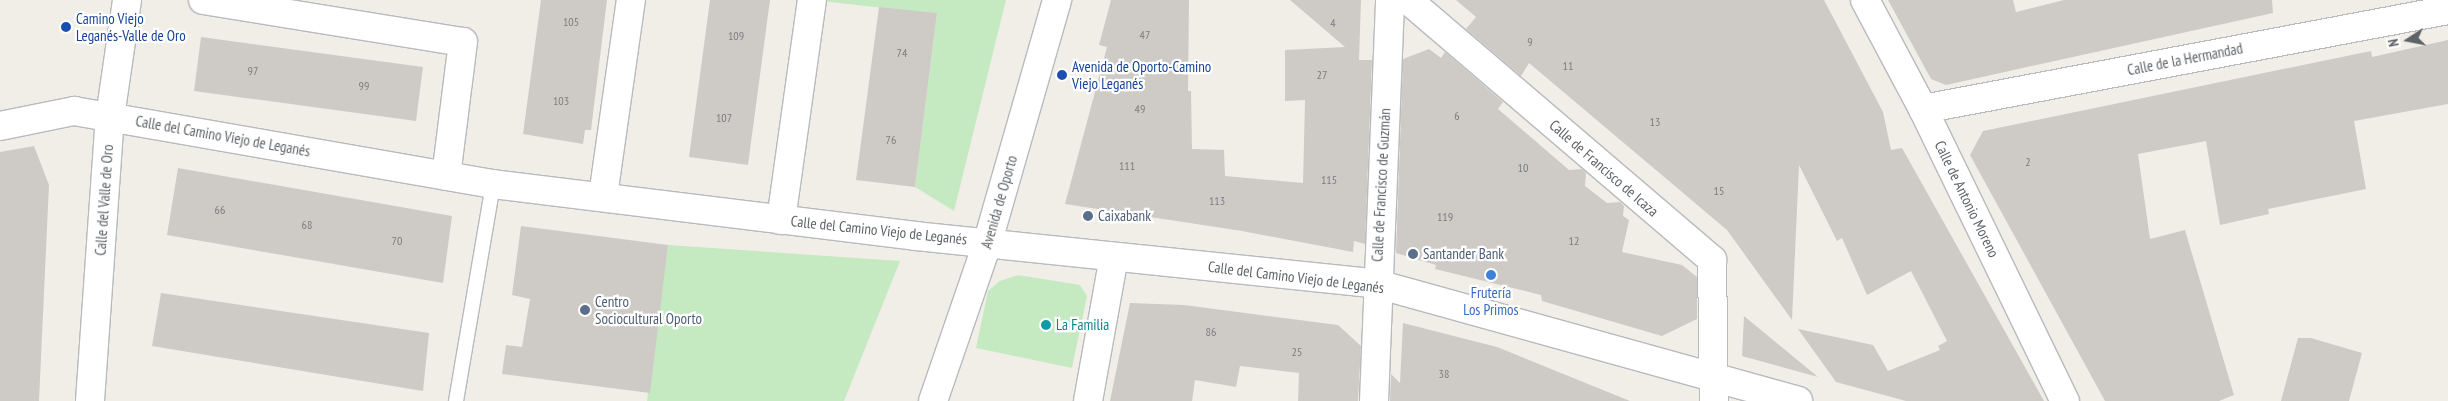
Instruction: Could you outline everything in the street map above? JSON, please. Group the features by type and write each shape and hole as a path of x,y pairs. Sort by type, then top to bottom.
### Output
{"street":[{"name":"Calle del Valle de Oro","path":"90,401 110,117 127,0"},
{"path":"203,0 463,42 446,176"},
{"path":"603,196 631,0"},
{"name":"Calle del Camino Viejo de Leganés","path":"781,220 812,0"},
{"name":"Avenida de Oporto","path":"933,401 988,241 1057,0"},
{"name":"Calle de Francisco de Guzmán","path":"1374,401 1377,284 1390,0"},
{"name":"Calle de Francisco de Icaza","path":"1408,0 1712,260 1714,389"},
{"name":"Calle de Antonio Moreno","path":"1865,0 1923,109 2065,401"},
{"name":"Calle de la Hermandad","path":"1923,109 2448,10"},
{"name":"Calle del Camino Viejo de Leganés","path":"0,126 74,111 493,184 603,196 781,220 1377,284 1714,389 1798,401"},
{"path":"1088,401 1114,256"}],"lane":[{"path":"456,401 493,184"}],"green space":[{"path":"812,0 1006,0 954,211 915,187 937,14"},
{"path":"668,245 900,261 844,401 647,401"},
{"path":"1018,275 1080,285 1087,296 1072,368 976,348 988,291 1000,281"}],"building":[{"path":"541,0 607,0 591,130 585,130 583,144 523,134"},
{"path":"710,0 770,0 748,165 689,157"},
{"path":"1111,0 1189,0 1188,91 1191,91 1192,149 1224,150 1225,176 1303,183 1305,100 1285,101 1285,50 1345,47 1290,0 1361,0 1359,60 1372,60 1365,244 1354,241 1353,252 1242,231 1065,204 1107,47 1099,45"},
{"path":"1456,0 1824,0 1883,112 1891,150 1902,148 2044,401 1906,401 1836,382 1798,329 1873,345 1888,371 1940,350 1938,346 1947,341 1911,271 1867,295 1842,238 1837,241 1799,165 1792,320 1727,230 1529,63 1521,76 1466,29 1476,17"},
{"path":"1888,0 2013,0 2016,12 2064,0 2272,0 2273,13 1946,85 1931,79"},
{"path":"879,7 937,13 915,187 856,180"},
{"path":"201,37 423,67 416,121 194,91"},
{"path":"2448,40 2448,104 2354,121 2366,189 2268,209 2269,214 2220,225 2206,141 2138,154 2150,239 2185,230 2234,395 2219,401 2105,401 1970,155 1983,131 2371,51 2372,57"},
{"path":"1429,49 1441,58 1445,52 1503,102 1498,109 1569,170 1582,169 1586,173 1585,186 1607,203 1620,202 1624,206 1623,216 1629,220 1622,252 1682,265 1697,277 1697,319 1662,336 1542,301 1541,295 1435,269 1436,265 1396,253 1403,59"},
{"path":"34,146 49,185 39,401 0,401 0,152"},
{"path":"178,168 452,216 443,283 167,235"},
{"name":"Centro Sociocultural Oporto","path":"521,226 668,245 650,393 502,374 506,345 522,347 530,299 512,295"},
{"path":"161,293 429,333 423,391 152,346"},
{"path":"1130,303 1184,305 1338,325 1361,346 1358,401 1298,401 1299,373 1240,366 1236,387 1195,380 1192,401 1110,401"},
{"path":"1744,316 1818,377 1742,356"},
{"path":"1403,323 1497,347 1630,401 1390,401 1391,374 1400,383"},
{"path":"2298,338 2311,338 2362,353 2349,401 2281,401"}],"place":[{"name":"Camino Viejo Leganés-Valle de Oro","path":"66,27"},
{"name":"Avenida de Oporto-Camino Viejo Leganés","path":"1062,75"},
{"name":"Caixabank","path":"1088,216"},
{"name":"Santander Bank","path":"1413,254"},
{"name":"Frutería Los Primos","path":"1491,275"},
{"name":"Centro Sociocultural Oporto","path":"585,310"},
{"name":"La Familia","path":"1046,325"}]}
